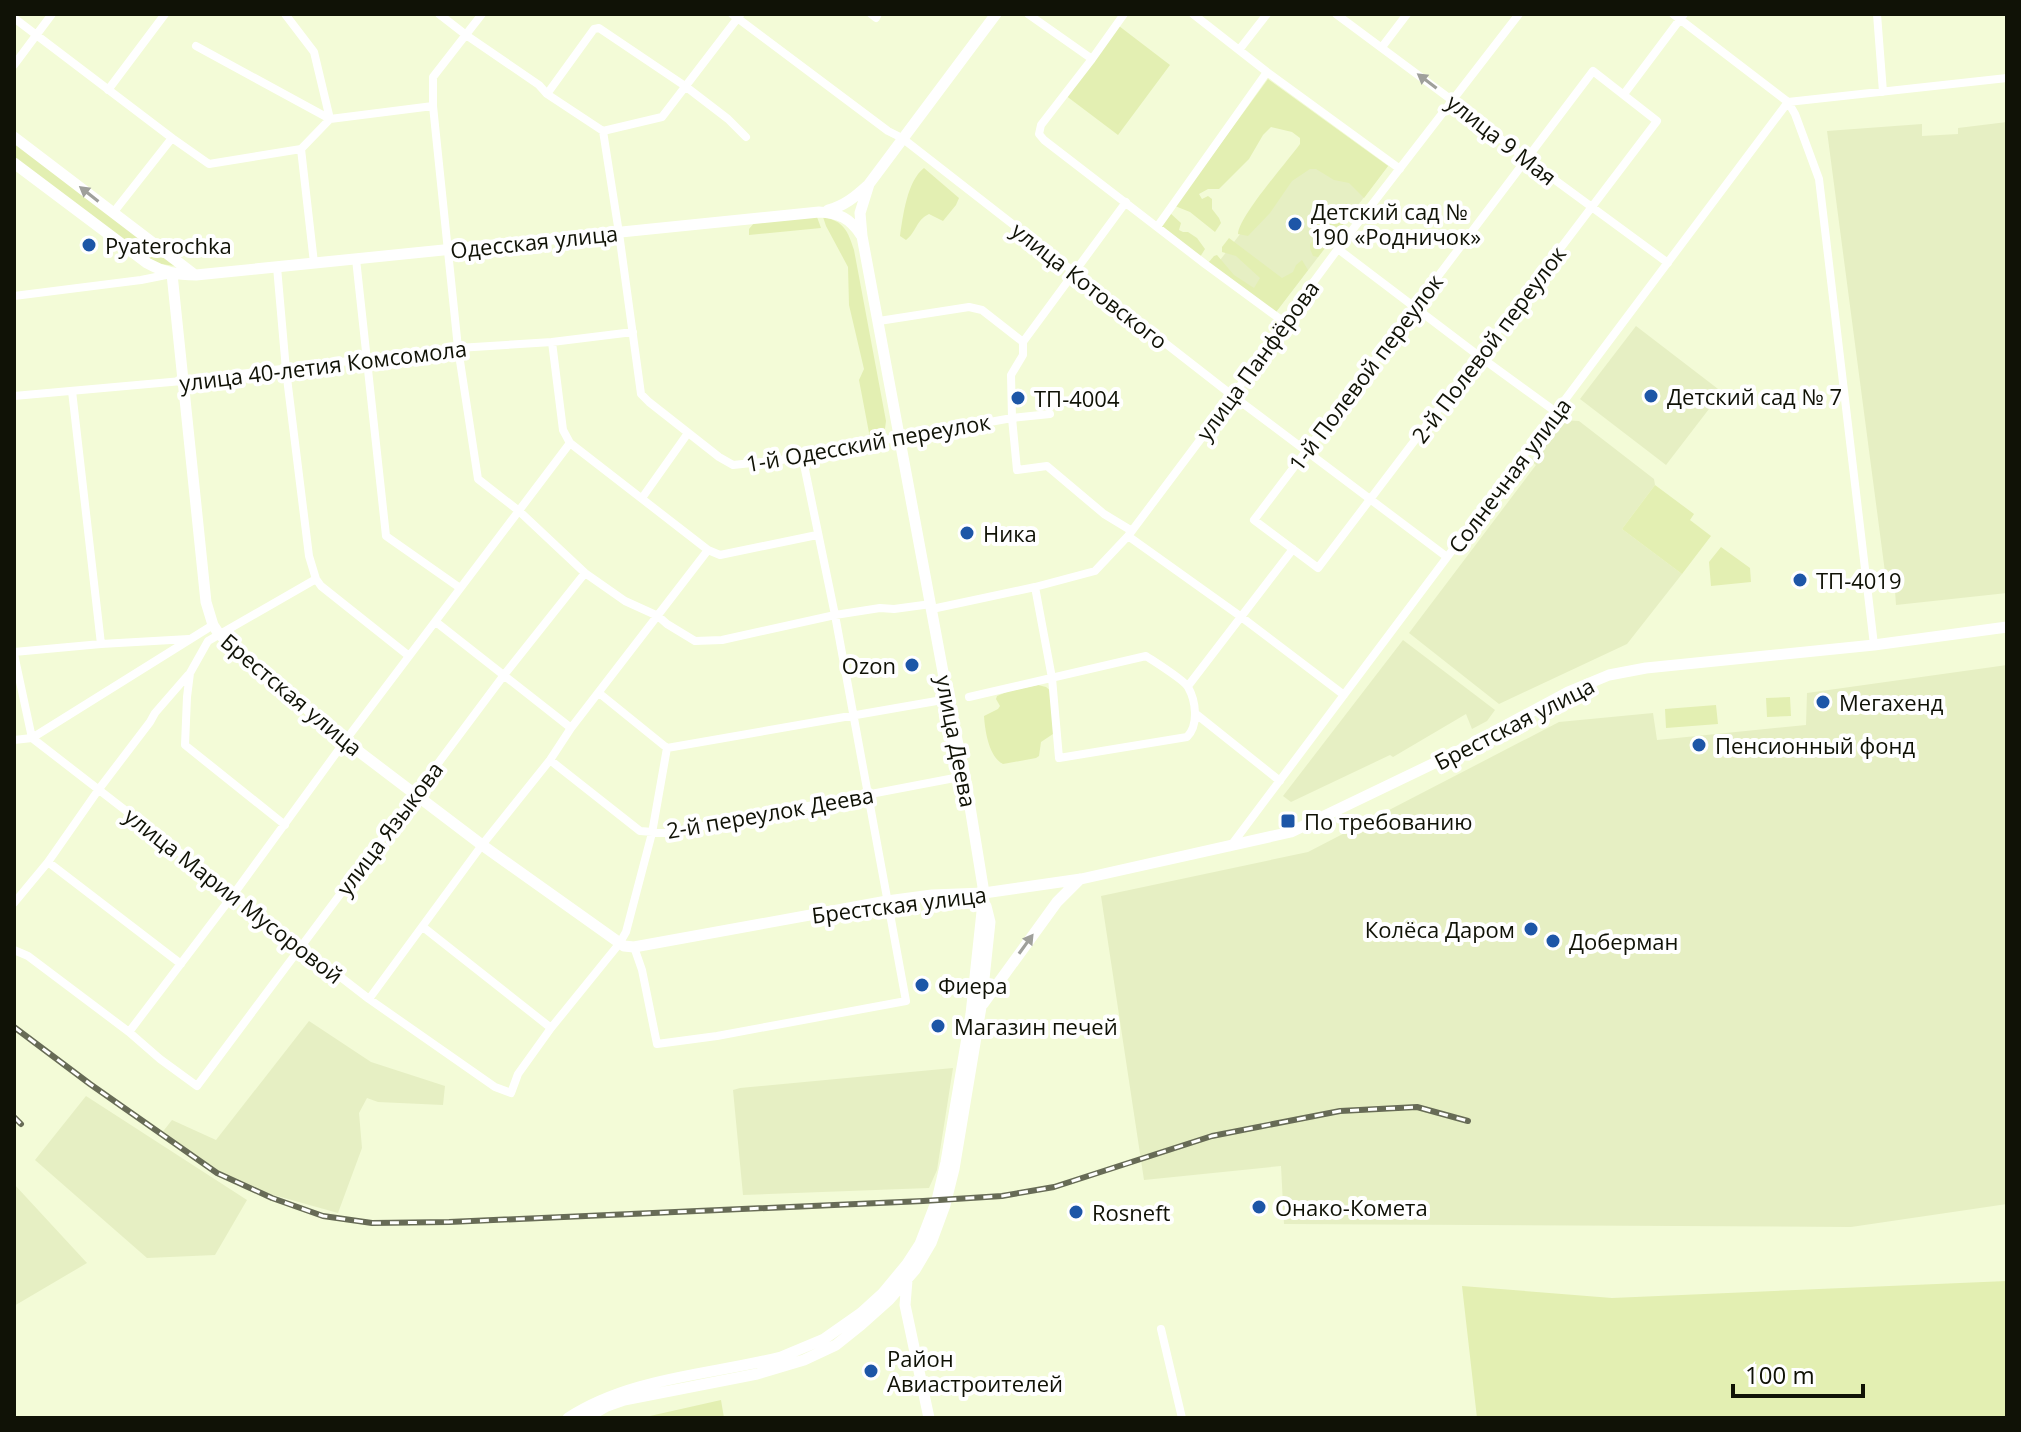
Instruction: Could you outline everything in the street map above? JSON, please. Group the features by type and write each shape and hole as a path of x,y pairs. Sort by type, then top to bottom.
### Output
{"main road":[{"path":"819,212 853,199 869,184 996,14"},
{"path":"14,137 196,275"},
{"path":"14,163 147,263 172,274"},
{"name":"улица Деева","path":"568,1418 590,1404 624,1391 781,1357 836,1332 871,1305 907,1264 920,1244 937,1200 972,1006 984,893 965,776 862,236 860,213 869,184"},
{"name":"Одесская улица","path":"172,274 196,275 819,212 845,217 862,236"},
{"name":"Брестская улица","path":"172,274 206,602 216,630 345,741 482,845 619,944 634,947 887,901 984,893 1081,879 1291,832 1447,757 1568,692 1609,675 1646,668 1874,645 2007,627"},
{"path":"981,1007 1057,902 1081,879"},
{"path":"586,1418 624,1400 757,1374 804,1360 836,1345 873,1314 915,1270 931,1243 954,1169 981,1007 990,922 984,893"},
{"path":"907,1280 905,1305 929,1418"},
{"path":"873,1314 905,1305"}],"street":[{"path":"14,65 52,14"},
{"path":"108,90 165,14"},
{"path":"285,14 314,52 330,119"},
{"path":"439,14 539,85 547,94 603,131 662,117 737,15"},
{"path":"466,35 482,14"},
{"path":"1028,14 1092,59"},
{"path":"1124,14 1041,125 1039,134 1284,322"},
{"path":"1193,14 1400,169"},
{"path":"1239,50 1267,14"},
{"name":"улица 9 Мая","path":"1336,14 1668,263"},
{"path":"1382,47 1407,14"},
{"name":"улица Панфёрова","path":"466,35 433,77 433,106 458,348 478,479 519,511 585,573 625,601 658,616 695,641 722,640 880,608 932,607 1035,587 1095,571 1130,534 1338,249 1519,14"},
{"path":"1877,14 1883,92"},
{"name":"улица Котовского","path":"737,15 1447,557"},
{"path":"1624,94 1679,16 1788,102 1795,114 1819,179 1874,645"},
{"path":"14,18 209,164 301,149 330,119"},
{"path":"547,94 594,29 599,28 685,86 746,137"},
{"path":"196,46 330,119 433,106"},
{"name":"1-й Полевой переулок","path":"1293,549 1254,520 1593,71 1624,94"},
{"path":"1157,227 1267,72"},
{"path":"1788,102 2007,78"},
{"name":"2-й Полевой переулок","path":"1293,549 1318,568 1657,121 1624,94"},
{"name":"Солнечная улица","path":"1230,847 1788,102"},
{"name":"1-й Одесский переулок","path":"603,131 641,394 733,465 781,460 860,442 1050,414"},
{"path":"113,213 172,138"},
{"path":"301,149 314,263"},
{"path":"1126,202 1023,342 1023,355 1011,375 1017,470 1047,466 1104,514 1344,695"},
{"path":"1338,249 1556,412"},
{"path":"356,259 386,536 460,588"},
{"path":"277,267 309,556 316,579 343,605 409,656"},
{"path":"14,296 172,274"},
{"path":"879,321 969,307 982,310 1023,342"},
{"name":"улица 40-летия Комсомола","path":"14,396 633,332"},
{"path":"552,342 563,430 570,443 708,550 720,555 817,535"},
{"path":"72,391 101,644"},
{"path":"642,498 688,433"},
{"path":"14,950 28,956 129,1032 570,443"},
{"path":"634,947 642,970 657,1044 906,1001 835,615 802,455"},
{"path":"1188,686 1293,549"},
{"path":"369,999 482,845 708,550"},
{"name":"улица Языкова","path":"129,1032 197,1086 504,675 585,573"},
{"path":"14,750 192,639 316,579"},
{"path":"969,697 1052,678 1146,656 1188,686 1196,714 1193,731 1187,737 1059,758 1052,678 1035,587"},
{"path":"436,622 571,728"},
{"path":"14,903 48,862 155,713 190,673 216,630"},
{"path":"32,738 14,653 192,639"},
{"path":"190,673 185,745 285,825"},
{"path":"599,693 667,748 948,699"},
{"path":"1196,714 1280,781"},
{"path":"14,740 32,738"},
{"name":"улица Марии Мусоровой","path":"32,738 301,948 495,1087 511,1093 518,1074 551,1028"},
{"path":"423,927 551,1028 626,932 652,833 667,748"},
{"name":"2-й переулок Деева","path":"550,760 640,831 652,833 666,833 965,776"},
{"path":"48,862 181,964"},
{"path":"1161,1329 1182,1418"}],"shaded area":[{"path":"1119,26 1170,65 1118,135 1065,95"},
{"path":"1268,79 1388,166 1364,198 1349,183 1310,169 1292,181 1270,213 1248,236 1238,234 1246,215 1300,144 1300,138 1292,132 1271,127 1249,159 1219,189 1208,189 1199,194 1202,199 1208,196 1212,199 1212,209 1221,223 1215,232 1190,212 1175,206"},
{"name":"Детский сад № 190 «Родничок»","path":"1326,122 1388,166 1276,312 1214,268"},
{"path":"2007,122 2007,593 1896,605 1894,576 1885,572 1827,131 1922,124 1922,136 1958,134 1958,128"},
{"path":"14,142 182,267 154,263 14,157"},
{"path":"924,168 959,198 943,221 929,214 906,240 900,236 907,199 914,181"},
{"path":"1346,203 1355,209 1318,257 1313,256 1310,244"},
{"path":"1170,213 1181,223 1179,230 1197,238 1205,249 1200,257 1159,228"},
{"path":"817,217 821,228 749,235 754,223"},
{"path":"823,217 836,221 844,228 854,250 886,421 884,436 870,438 859,380 864,369 849,305 848,267"},
{"path":"1229,238 1282,278 1293,272 1302,260 1308,270 1276,312 1208,263 1217,255 1234,275 1254,288 1260,278 1236,256 1222,252"},
{"name":"Детский сад № 7","path":"1636,326 1722,392 1666,465 1580,399"},
{"path":"1562,420 1579,421 1654,479 1655,485 1622,529 1682,574 1627,644 1499,704 1409,633 1536,465 1531,461"},
{"path":"1655,485 1694,514 1690,520 1711,536 1682,574 1622,529"},
{"path":"1721,547 1750,568 1751,582 1711,586 1709,562"},
{"path":"1403,640 1495,710 1487,721 1472,729 1466,714 1393,757 1390,755 1291,802 1283,796"},
{"path":"2007,665 2007,1204 1851,1227 1284,1224 1281,1166 1144,1180 1101,896 1308,852 1559,722 1653,713 1657,740 1806,725 1807,693"},
{"path":"1038,685 1052,692 1056,727 1053,734 1041,742 1036,758 1003,764 991,750 984,716 1000,706 997,696"},
{"path":"1790,697 1791,716 1767,717 1766,698"},
{"path":"1716,705 1718,724 1666,728 1665,709"},
{"path":"309,1021 371,1062 445,1086 443,1105 378,1102 367,1098 359,1113 362,1148 338,1213 242,1186 161,1134 172,1120 216,1140"},
{"path":"953,1068 937,1170 929,1188 743,1195 733,1090"},
{"path":"86,1096 247,1200 215,1255 147,1258 35,1160"},
{"path":"14,1184 87,1263 14,1306"},
{"path":"2007,1281 2007,1418 1477,1418 1462,1286 1612,1298"},
{"path":"721,1400 724,1418 641,1418"}],"railway":[{"path":"14,1027 217,1173 272,1198 323,1216 372,1223 1002,1196 1054,1187 1212,1136 1340,1111 1417,1107 1468,1121"},
{"path":"14,1117 21,1124"}],"place":[{"name":"Детский сад № 190 «Родничок»","path":"1295,224"},
{"name":"Pyaterochka","path":"89,245"},
{"name":"Детский сад № 7","path":"1651,396"},
{"name":"ТП-4004","path":"1018,398"},
{"name":"Ника","path":"967,533"},
{"name":"ТП-4019","path":"1800,580"},
{"name":"Ozon","path":"912,665"},
{"name":"Мегахенд","path":"1823,702"},
{"name":"Пенсионный фонд","path":"1699,745"},
{"name":"По требованию","path":"1288,821"},
{"name":"Колёса Даром","path":"1531,929"},
{"name":"Доберман","path":"1553,941"},
{"name":"Фиера","path":"922,985"},
{"name":"Магазин печей","path":"938,1026"},
{"name":"Онако-Комета","path":"1259,1207"},
{"name":"Rosneft","path":"1076,1212"},
{"name":"Район Авиастроителей","path":"871,1371"}]}
